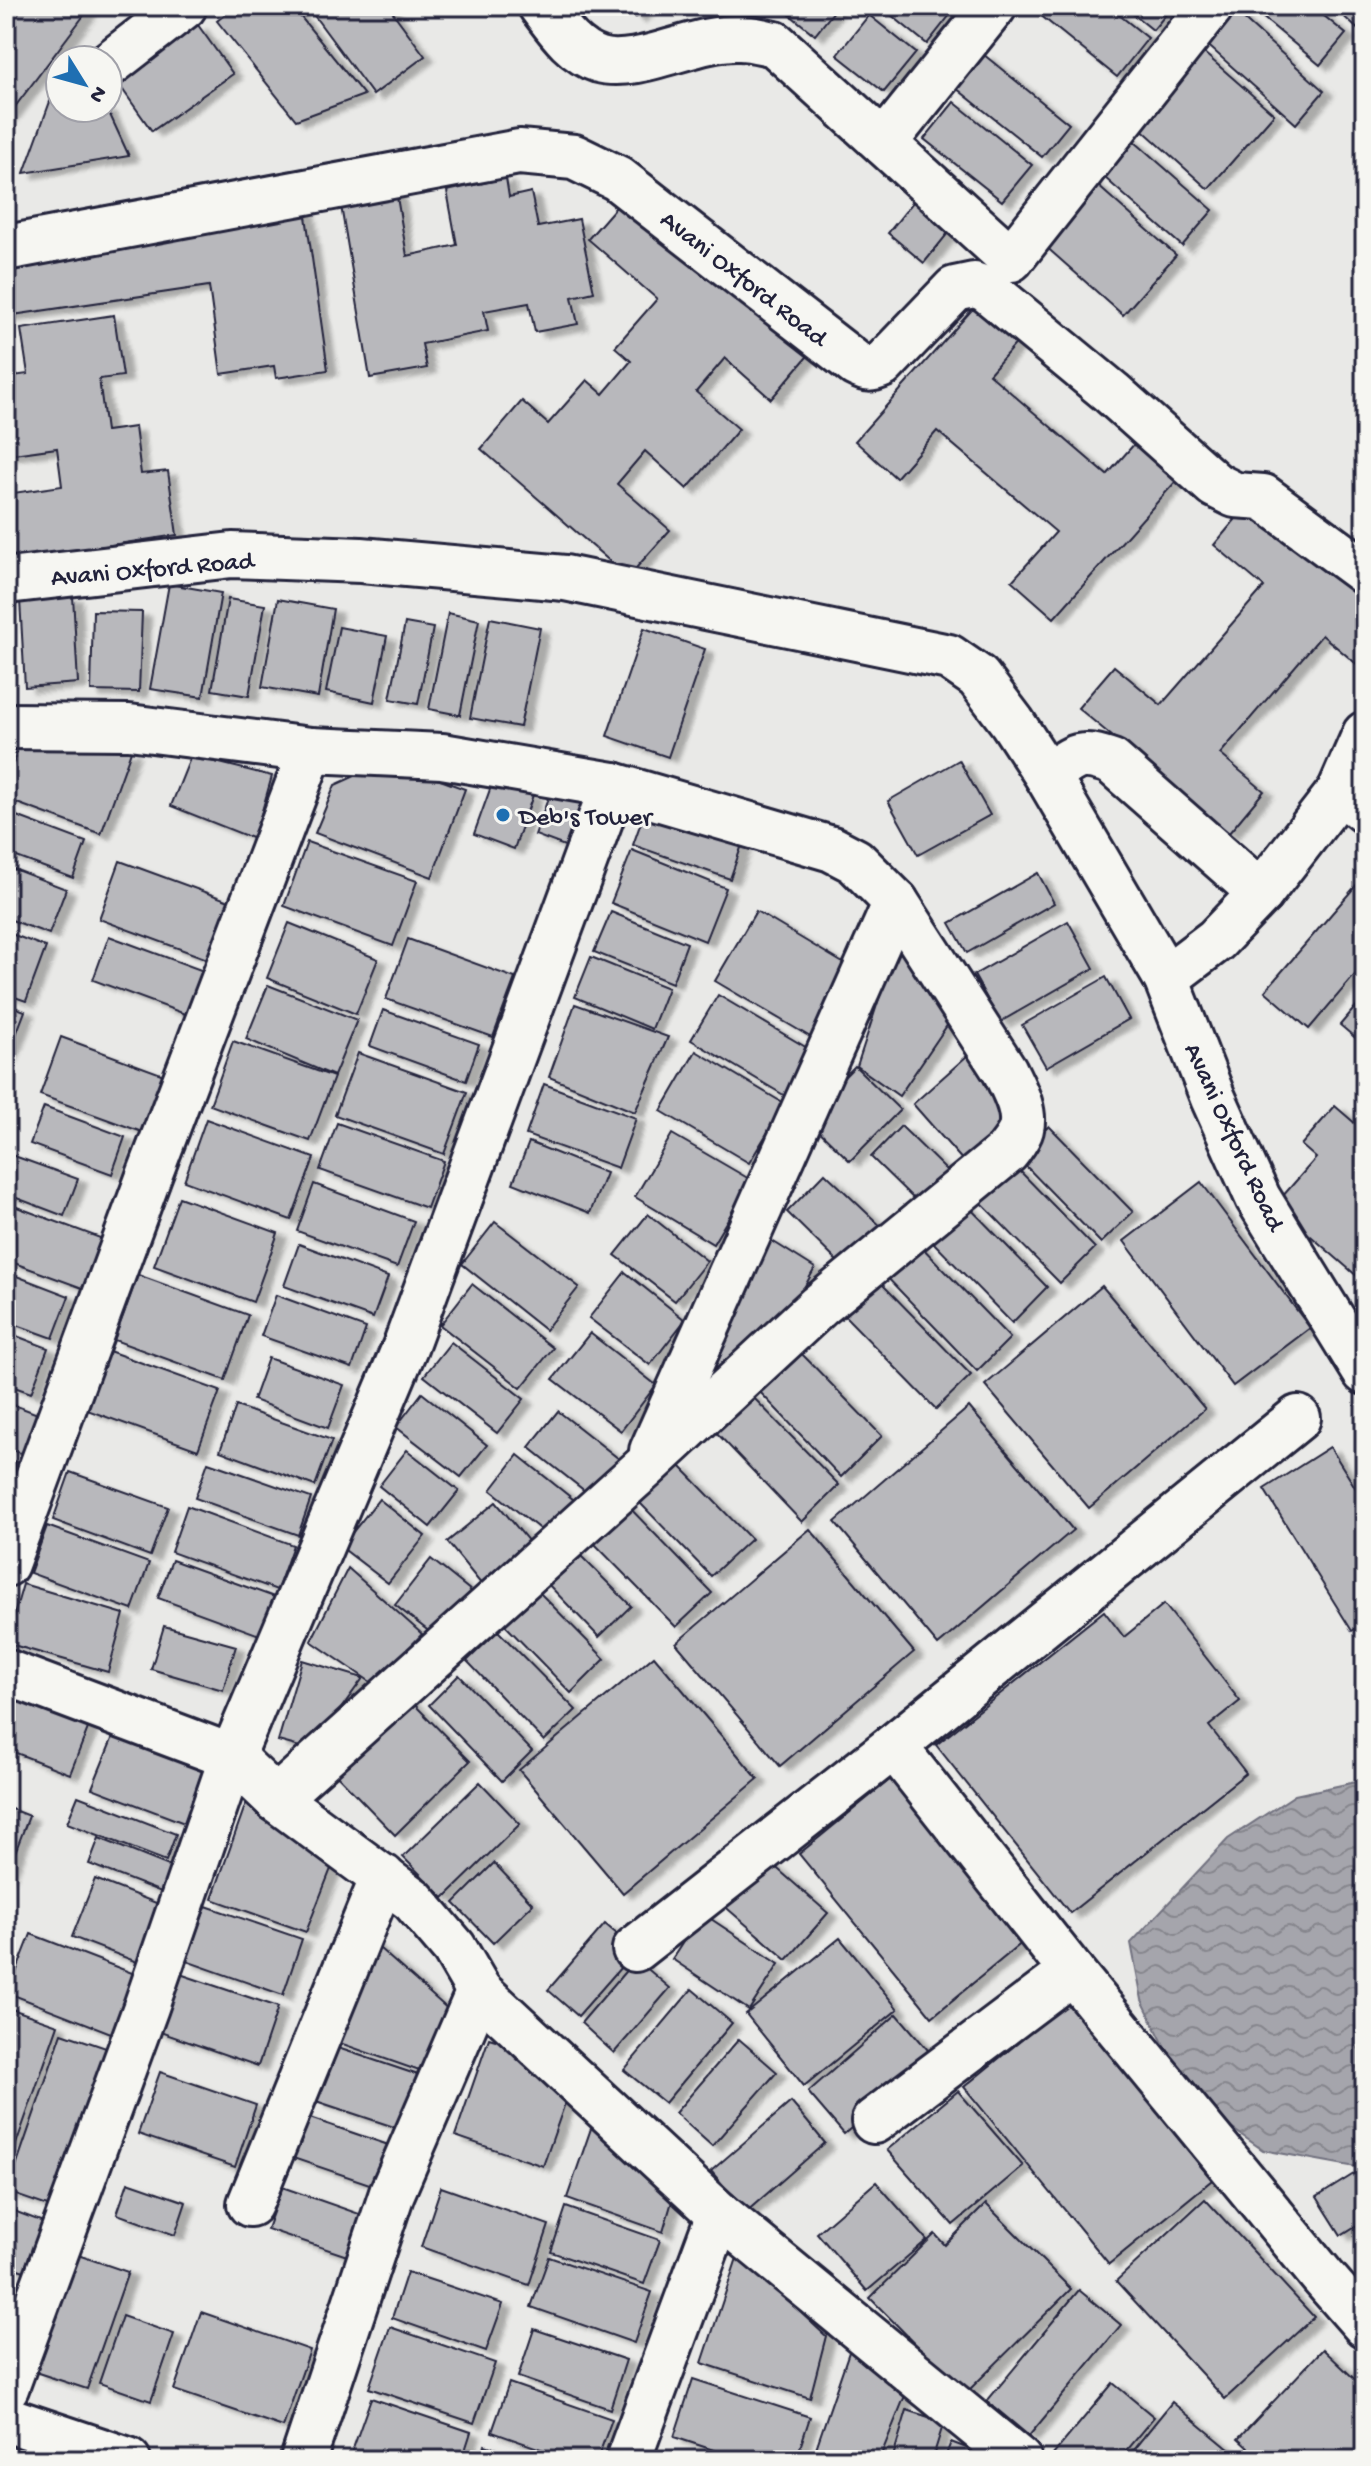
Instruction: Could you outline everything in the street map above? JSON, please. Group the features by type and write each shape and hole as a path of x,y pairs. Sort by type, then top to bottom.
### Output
{"street":[{"path":"124,53 184,6"},
{"path":"541,6 565,37 598,59 623,63 691,45 738,38 775,44 1011,259 1211,6"},
{"path":"884,143 994,6"},
{"name":"Avani Oxford Road","path":"6,248 519,152 574,157 617,178 865,369 872,370 882,365 955,289 974,285 986,289 1112,393 1215,485 1235,495 1263,497 1365,572"},
{"name":"Avani Oxford Road","path":"6,579 232,555 361,560 565,578 949,657 978,677 1012,722 1048,777 1166,978 1213,1098 1258,1198 1365,1372"},
{"path":"6,726 129,727 311,750 442,756 613,785 832,849 855,861 896,902 1005,1071 1022,1116 1021,1131 1007,1152 819,1306 276,1799"},
{"path":"1166,978 1216,940 1353,801 1365,734"},
{"path":"6,1564 311,750"},
{"path":"1048,777 1071,758 1091,754 1112,762 1261,893"},
{"path":"6,2388 146,2007 232,1757 405,1347 613,785"},
{"path":"644,1468 896,902"},
{"path":"635,1949 894,1746 1298,1418"},
{"path":"6,1672 232,1757 276,1799 413,1900 454,1948 479,1991 719,2214 1019,2460"},
{"path":"894,1746 1072,1972 1365,2325"},
{"path":"250,2204 383,1877"},
{"path":"874,2121 1072,1972"},
{"path":"303,2460 392,2193 479,1991"},
{"path":"628,2460 719,2214"},
{"path":"6,2419 128,2460"}],"water":[{"path":"1365,1780 1365,2167 1361,2168 1263,2150 1227,2125 1178,2074 1142,2000 1131,1943 1228,1839 1295,1795"}],"building":[{"path":"6,6 83,6 88,10 62,44 44,44 44,68 6,115"},
{"path":"235,6 292,6 364,95 296,120 217,21"},
{"path":"307,6 388,6 425,56 373,95"},
{"path":"627,6 650,6 636,17"},
{"path":"779,6 838,6 815,35"},
{"path":"880,6 957,6 927,44"},
{"path":"1029,6 1108,6 1148,38 1117,77"},
{"path":"1123,6 1173,6 1153,30"},
{"path":"1249,6 1312,6 1346,34 1320,65"},
{"path":"1344,6 1365,6 1365,36 1339,12"},
{"path":"1230,7 1324,91 1296,124 1202,40"},
{"path":"869,15 916,53 884,92 837,55"},
{"path":"198,25 233,74 152,131 124,91 124,79"},
{"path":"1203,52 1274,114 1208,189 1138,126"},
{"path":"983,54 1069,124 1042,157 956,88"},
{"path":"954,102 1032,165 1002,201 924,139"},
{"path":"44,118 44,124 114,124 129,156 24,173"},
{"path":"1127,135 1213,210 1182,246 1096,170"},
{"path":"1088,177 1176,255 1123,315 1035,237"},
{"path":"506,178 509,197 531,192 538,227 579,219 594,292 572,297 578,324 535,332 529,303 484,311 488,331 422,344 427,368 370,378 339,194 395,185 407,256 457,245 447,191"},
{"path":"925,187 961,217 924,263 888,233"},
{"path":"629,192 812,351 771,399 725,358 696,392 739,429 687,489 645,451 617,484 670,530 628,577 481,449 522,401 548,424 587,380 603,394 631,361 615,347 657,299 588,239"},
{"path":"304,202 328,370 276,378 274,366 221,374 209,286 6,316 6,258"},
{"path":"986,294 1027,331 989,374 1107,475 1143,434 1185,471 1054,618 1012,581 1056,532 937,431 896,478 855,441"},
{"path":"114,315 123,376 99,379 106,431 135,427 141,474 168,471 177,535 13,560 6,494 62,486 57,448 6,455 6,377 28,374 21,329"},
{"path":"1250,502 1365,598 1365,671 1322,635 1220,754 1264,791 1229,833 1078,708 1114,666 1161,705 1264,587 1214,545"},
{"path":"169,584 221,593 203,697 150,689"},
{"path":"73,596 78,683 25,687 20,600"},
{"path":"228,599 265,605 249,696 212,690"},
{"path":"278,599 333,609 318,697 262,687"},
{"path":"93,611 142,612 139,692 91,691"},
{"path":"448,613 479,620 460,715 429,709"},
{"path":"490,618 540,628 520,727 470,718"},
{"path":"405,623 433,628 418,704 390,699"},
{"path":"339,627 387,636 374,702 326,692"},
{"path":"644,628 705,649 668,757 607,736"},
{"path":"18,747 131,751 101,834 6,799"},
{"path":"191,756 272,776 254,839 171,806"},
{"path":"959,760 990,815 918,855 888,801"},
{"path":"366,771 421,773 465,789 432,877 315,833 335,785"},
{"name":"Deb's Tower","path":"493,781 533,795 514,849 474,834"},
{"path":"551,790 587,802 570,848 535,835"},
{"path":"647,805 744,839 730,879 633,845"},
{"path":"6,812 86,842 73,878 6,853"},
{"path":"307,842 417,881 393,946 284,906"},
{"path":"632,850 726,888 705,941 611,903"},
{"path":"120,861 232,902 210,960 99,919"},
{"path":"6,866 66,889 49,934 6,918"},
{"path":"1038,873 1054,903 967,953 950,923"},
{"path":"1365,875 1365,963 1309,1029 1265,991"},
{"path":"756,911 853,969 812,1038 715,981"},
{"path":"611,912 687,943 672,983 594,952"},
{"path":"1068,921 1094,968 1000,1022 974,975"},
{"path":"289,923 378,959 356,1014 267,978"},
{"path":"6,932 46,947 26,1001 6,994"},
{"path":"109,936 209,973 193,1017 93,980"},
{"path":"408,939 515,978 493,1037 386,999"},
{"path":"896,947 952,1018 899,1096 857,1066"},
{"path":"591,957 668,988 652,1029 575,997"},
{"path":"1106,977 1129,1019 1046,1067 1022,1025"},
{"path":"268,985 357,1020 334,1076 246,1039"},
{"path":"718,995 814,1052 787,1097 691,1040"},
{"path":"1365,996 1365,1046 1340,1025"},
{"path":"6,1004 25,1011 7,1058 6,1057"},
{"path":"575,1004 668,1037 635,1112 549,1077"},
{"path":"383,1010 479,1044 466,1081 370,1046"},
{"path":"61,1037 164,1075 142,1132 40,1095"},
{"path":"233,1041 334,1077 310,1141 210,1105"},
{"path":"696,1051 785,1104 749,1163 661,1111"},
{"path":"358,1053 467,1092 444,1154 335,1115"},
{"path":"968,1055 1017,1115 964,1162 913,1104"},
{"path":"855,1066 900,1110 850,1161 805,1117"},
{"path":"544,1084 636,1118 618,1168 526,1135"},
{"path":"1335,1106 1365,1132 1365,1283 1275,1205 1316,1158 1301,1145"},
{"path":"44,1107 125,1137 112,1174 30,1144"},
{"path":"206,1119 314,1158 291,1220 184,1181"},
{"path":"337,1123 444,1161 427,1208 320,1170"},
{"path":"901,1126 947,1171 917,1202 871,1157"},
{"path":"1049,1126 1133,1212 1101,1243 1017,1157"},
{"path":"672,1134 751,1180 713,1244 635,1197"},
{"path":"529,1142 606,1173 590,1213 513,1183"},
{"path":"6,1153 78,1179 64,1216 6,1194"},
{"path":"1016,1167 1095,1248 1060,1283 980,1202"},
{"path":"825,1173 887,1232 848,1272 787,1212"},
{"path":"1201,1182 1310,1328 1233,1386 1124,1241"},
{"path":"314,1184 414,1221 397,1267 297,1231"},
{"path":"179,1197 278,1233 253,1302 154,1266"},
{"path":"962,1200 1047,1287 1012,1323 926,1235"},
{"path":"6,1203 103,1239 85,1289 6,1260"},
{"path":"648,1214 707,1261 675,1301 615,1255"},
{"path":"495,1222 579,1287 545,1330 462,1264"},
{"path":"769,1239 815,1268 787,1318 723,1380 704,1364"},
{"path":"914,1239 1010,1338 977,1371 881,1271"},
{"path":"299,1244 388,1277 373,1318 284,1286"},
{"path":"6,1272 69,1296 53,1338 6,1321"},
{"path":"625,1272 685,1320 650,1365 589,1318"},
{"path":"138,1275 248,1315 225,1380 114,1340"},
{"path":"880,1282 971,1375 936,1409 845,1316"},
{"path":"472,1284 553,1348 521,1388 440,1325"},
{"path":"1102,1286 1205,1409 1089,1508 985,1385"},
{"path":"276,1295 366,1328 352,1368 261,1336"},
{"path":"6,1332 48,1348 31,1393 6,1384"},
{"path":"590,1333 656,1385 621,1431 553,1379"},
{"path":"451,1342 524,1399 497,1433 424,1376"},
{"path":"109,1351 220,1391 198,1450 87,1410"},
{"path":"799,1351 882,1436 841,1477 758,1390"},
{"path":"268,1358 344,1385 328,1428 253,1400"},
{"path":"422,1393 487,1445 461,1477 396,1427"},
{"path":"749,1393 839,1485 802,1522 712,1428"},
{"path":"6,1402 38,1414 23,1454 6,1448"},
{"path":"236,1406 332,1440 315,1486 220,1451"},
{"path":"969,1407 1073,1530 938,1645 835,1522"},
{"path":"558,1411 619,1459 590,1495 529,1447"},
{"path":"1330,1447 1365,1503 1365,1623 1352,1631 1264,1489"},
{"path":"407,1450 459,1491 430,1527 379,1486"},
{"path":"518,1455 579,1504 552,1539 491,1490"},
{"path":"6,1458 16,1462 6,1490"},
{"path":"208,1462 311,1498 298,1535 195,1498"},
{"path":"679,1465 751,1539 711,1576 640,1503"},
{"path":"70,1472 168,1507 150,1556 53,1520"},
{"path":"379,1499 425,1536 388,1583 341,1547"},
{"path":"496,1502 535,1549 486,1590 447,1542"},
{"path":"625,1503 712,1593 676,1627 589,1538"},
{"path":"187,1506 293,1545 277,1590 171,1552"},
{"path":"47,1526 149,1563 132,1610 30,1573"},
{"path":"810,1529 914,1652 780,1766 676,1643"},
{"path":"574,1549 631,1606 599,1637 543,1579"},
{"path":"431,1559 471,1591 435,1636 395,1605"},
{"path":"172,1560 280,1599 265,1637 158,1598"},
{"path":"348,1568 422,1634 375,1685 311,1641"},
{"path":"23,1584 124,1614 108,1672 6,1643"},
{"path":"537,1590 605,1659 571,1693 503,1623"},
{"path":"1164,1604 1240,1701 1209,1726 1246,1773 1070,1913 936,1745 1104,1611 1124,1637"},
{"path":"164,1626 236,1646 223,1690 151,1669"},
{"path":"498,1631 576,1710 544,1741 467,1661"},
{"path":"654,1656 758,1779 623,1893 519,1770"},
{"path":"302,1660 363,1678 311,1750 278,1741"},
{"path":"459,1675 532,1751 502,1781 429,1705"},
{"path":"6,1679 94,1713 70,1774 6,1749"},
{"path":"406,1696 470,1761 395,1835 331,1769"},
{"path":"119,1722 212,1759 187,1824 92,1788"},
{"path":"892,1778 1024,1941 932,2017 799,1854"},
{"path":"480,1782 520,1824 444,1898 403,1857"},
{"path":"251,1789 334,1861 306,1932 212,1899"},
{"path":"78,1796 176,1834 166,1861 67,1823"},
{"path":"6,1807 29,1816 6,1876"},
{"path":"99,1838 179,1870 169,1895 89,1864"},
{"path":"763,1856 828,1913 787,1960 722,1904"},
{"path":"494,1863 533,1904 493,1943 454,1903"},
{"path":"95,1879 164,1906 142,1964 72,1937"},
{"path":"206,1906 302,1939 283,1995 186,1961"},
{"path":"702,1913 779,1964 749,2010 672,1959"},
{"path":"605,1924 636,1950 578,2016 548,1990"},
{"path":"31,1934 140,1976 116,2035 8,1993"},
{"path":"840,1938 898,2009 804,2086 746,2014"},
{"path":"370,1940 450,2011 428,2074 334,2041"},
{"path":"636,1959 670,1988 614,2053 581,2023"},
{"path":"174,1972 278,2007 258,2066 154,2030"},
{"path":"692,1989 732,2023 665,2103 624,2070"},
{"path":"1068,2002 1212,2180 1109,2264 964,2087"},
{"path":"6,2007 58,2025 15,2147 6,2143"},
{"path":"897,2014 934,2057 844,2134 808,2092"},
{"path":"62,2033 118,2052 62,2211 7,2192"},
{"path":"489,2038 538,2053 570,2089 543,2166 455,2136"},
{"path":"739,2039 777,2072 712,2146 675,2113"},
{"path":"335,2047 424,2077 406,2131 316,2101"},
{"path":"160,2072 256,2105 235,2167 138,2134"},
{"path":"958,2091 1023,2166 953,2225 887,2150"},
{"path":"791,2102 825,2143 746,2212 711,2171"},
{"path":"596,2114 677,2184 663,2232 567,2198"},
{"path":"301,2115 400,2149 387,2190 287,2156"},
{"path":"1365,2167 1365,2220 1341,2235 1317,2197"},
{"path":"128,2182 186,2202 175,2235 117,2214"},
{"path":"876,2182 927,2240 867,2291 817,2233"},
{"path":"282,2187 368,2217 353,2258 267,2229"},
{"path":"441,2187 549,2225 529,2285 421,2247"},
{"path":"1205,2199 1314,2317 1225,2399 1116,2281"},
{"path":"986,2204 1071,2289 965,2394 870,2298 935,2234 945,2245"},
{"path":"566,2207 660,2240 644,2284 551,2252"},
{"path":"6,2208 46,2223 27,2272 6,2265"},
{"path":"75,2254 128,2272 87,2389 35,2372"},
{"path":"738,2255 826,2336 810,2398 702,2363"},
{"path":"549,2257 652,2292 634,2343 531,2307"},
{"path":"407,2272 503,2304 486,2351 392,2318"},
{"path":"6,2287 18,2292 6,2322"},
{"path":"1079,2290 1121,2325 1029,2436 987,2401"},
{"path":"201,2312 310,2350 283,2427 174,2390"},
{"path":"122,2316 174,2334 151,2401 99,2383"},
{"path":"390,2327 495,2363 474,2423 369,2388"},
{"path":"534,2329 626,2360 610,2409 518,2377"},
{"path":"850,2349 906,2393 879,2460 812,2460"},
{"path":"1323,2349 1365,2389 1365,2460 1261,2460 1238,2439"},
{"path":"693,2379 810,2417 796,2460 744,2460 674,2437"},
{"path":"509,2383 612,2419 597,2460 572,2460 492,2432"},
{"path":"1113,2383 1154,2417 1118,2460 1057,2460 1052,2456"},
{"path":"371,2398 471,2432 462,2460 349,2460"},
{"path":"1172,2402 1242,2460 1125,2460"},
{"path":"907,2410 944,2422 932,2460 892,2460"},
{"path":"951,2442 997,2460 944,2460"},
{"path":"485,2445 529,2460 480,2460"}],"place":[{"name":"Deb's Tower","path":"503,815"}]}
